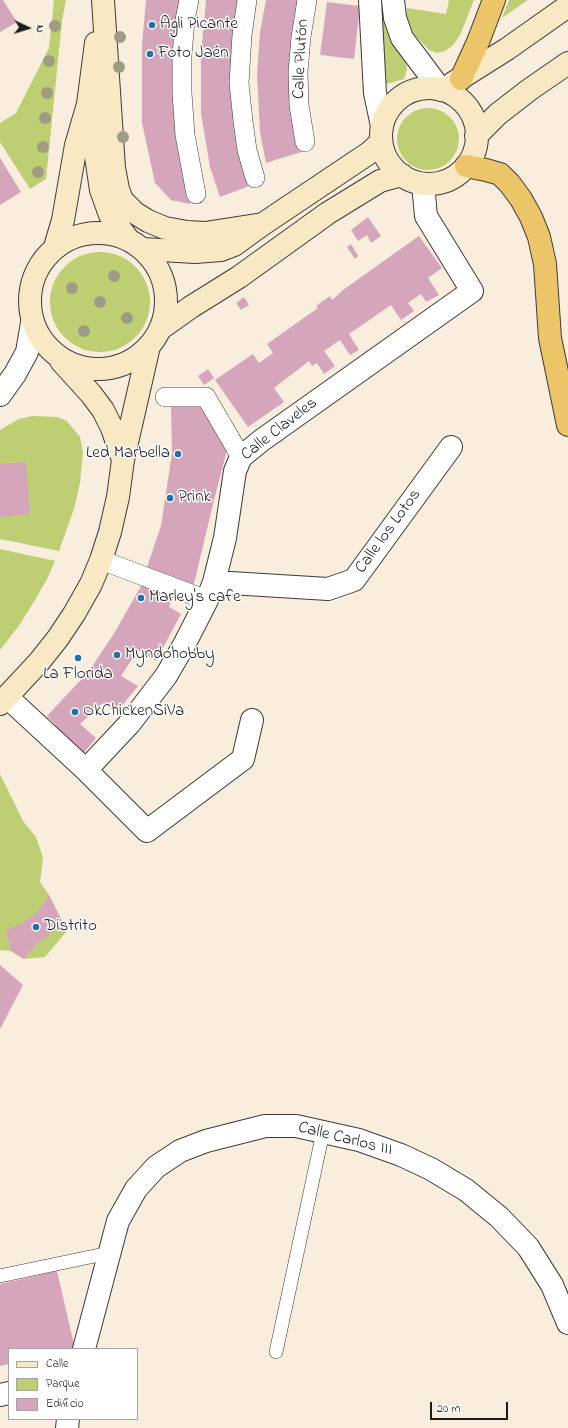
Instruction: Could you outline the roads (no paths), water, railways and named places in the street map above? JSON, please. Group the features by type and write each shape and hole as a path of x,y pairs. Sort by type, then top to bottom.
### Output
{"highway":[{"path":"461,79 478,42 494,0"},
{"path":"466,166 500,174 514,189 531,217 545,264 550,338 568,425"}],"main road":[{"path":"54,247 62,220 76,145 88,104 103,0"},
{"path":"103,0 114,168 118,189 122,200 135,213 148,221 165,228 187,232 205,233 263,224"},
{"path":"441,90 461,79 507,49 568,6"},
{"path":"476,136 498,114 568,63"},
{"path":"123,460 112,428 103,410 91,394 57,356 42,342 32,323 29,302 32,281 40,262 54,247 73,236 91,232 110,233 135,244 195,252 221,250 234,245 369,153 381,134 388,112 397,100 411,92 426,89 441,90 456,97 467,108 474,121 476,136 474,152 466,166 454,177 440,183 423,184 408,180 395,170 385,157 381,134"},
{"path":"3,701 39,662 58,638 91,584 101,560 110,532 118,497 123,460 154,338 165,311 165,288 157,266 135,244 110,215 101,190 88,104"},
{"path":"57,356 76,366 96,370 117,367 134,359 154,338 191,307 239,277 328,213 380,181 402,176"}],"street":[{"path":"189,0 185,20 182,55 182,93 185,135 196,194"},
{"path":"247,0 242,35 239,83 247,150 255,178"},
{"name":"Calle Plutón","path":"306,142 299,104 298,72 301,37 307,0"},
{"path":"370,0 375,93 381,134"},
{"path":"393,0 395,18 402,38 441,90"},
{"name":"Calle Claveles","path":"86,770 130,723 166,676 184,645 211,591 225,538 234,471 241,457 262,440 472,291 426,216 423,184"},
{"path":"0,395 15,374 27,352 32,323"},
{"path":"165,397 206,397 241,457"},
{"name":"Calle los Lotos","path":"211,591 328,589 354,580 451,447"},
{"path":"101,560 211,591"},
{"path":"3,701 86,770 147,831 243,759 252,720"},
{"name":"Calle Carlos III","path":"84,1348 118,1221 136,1189 156,1168 180,1151 206,1141 265,1126 296,1126 359,1140 401,1155 431,1169 466,1190 498,1216 528,1247 552,1285 568,1323"}],"lane":[{"path":"276,1352 323,1132"},
{"path":"0,1276 109,1253"}],"place":[{"name":"Agli Picante","path":"152,25"},
{"name":"Foto Jaén","path":"150,54"},
{"name":"Led Marbella","path":"178,454"},
{"name":"Prink","path":"170,498"},
{"name":"Marley's cafe","path":"141,598"},
{"name":"Myndohobby","path":"117,655"},
{"name":"La Florida","path":"78,658"},
{"name":"OkChickenSiVa","path":"75,712"},
{"name":"Distrito","path":"36,927"}]}
